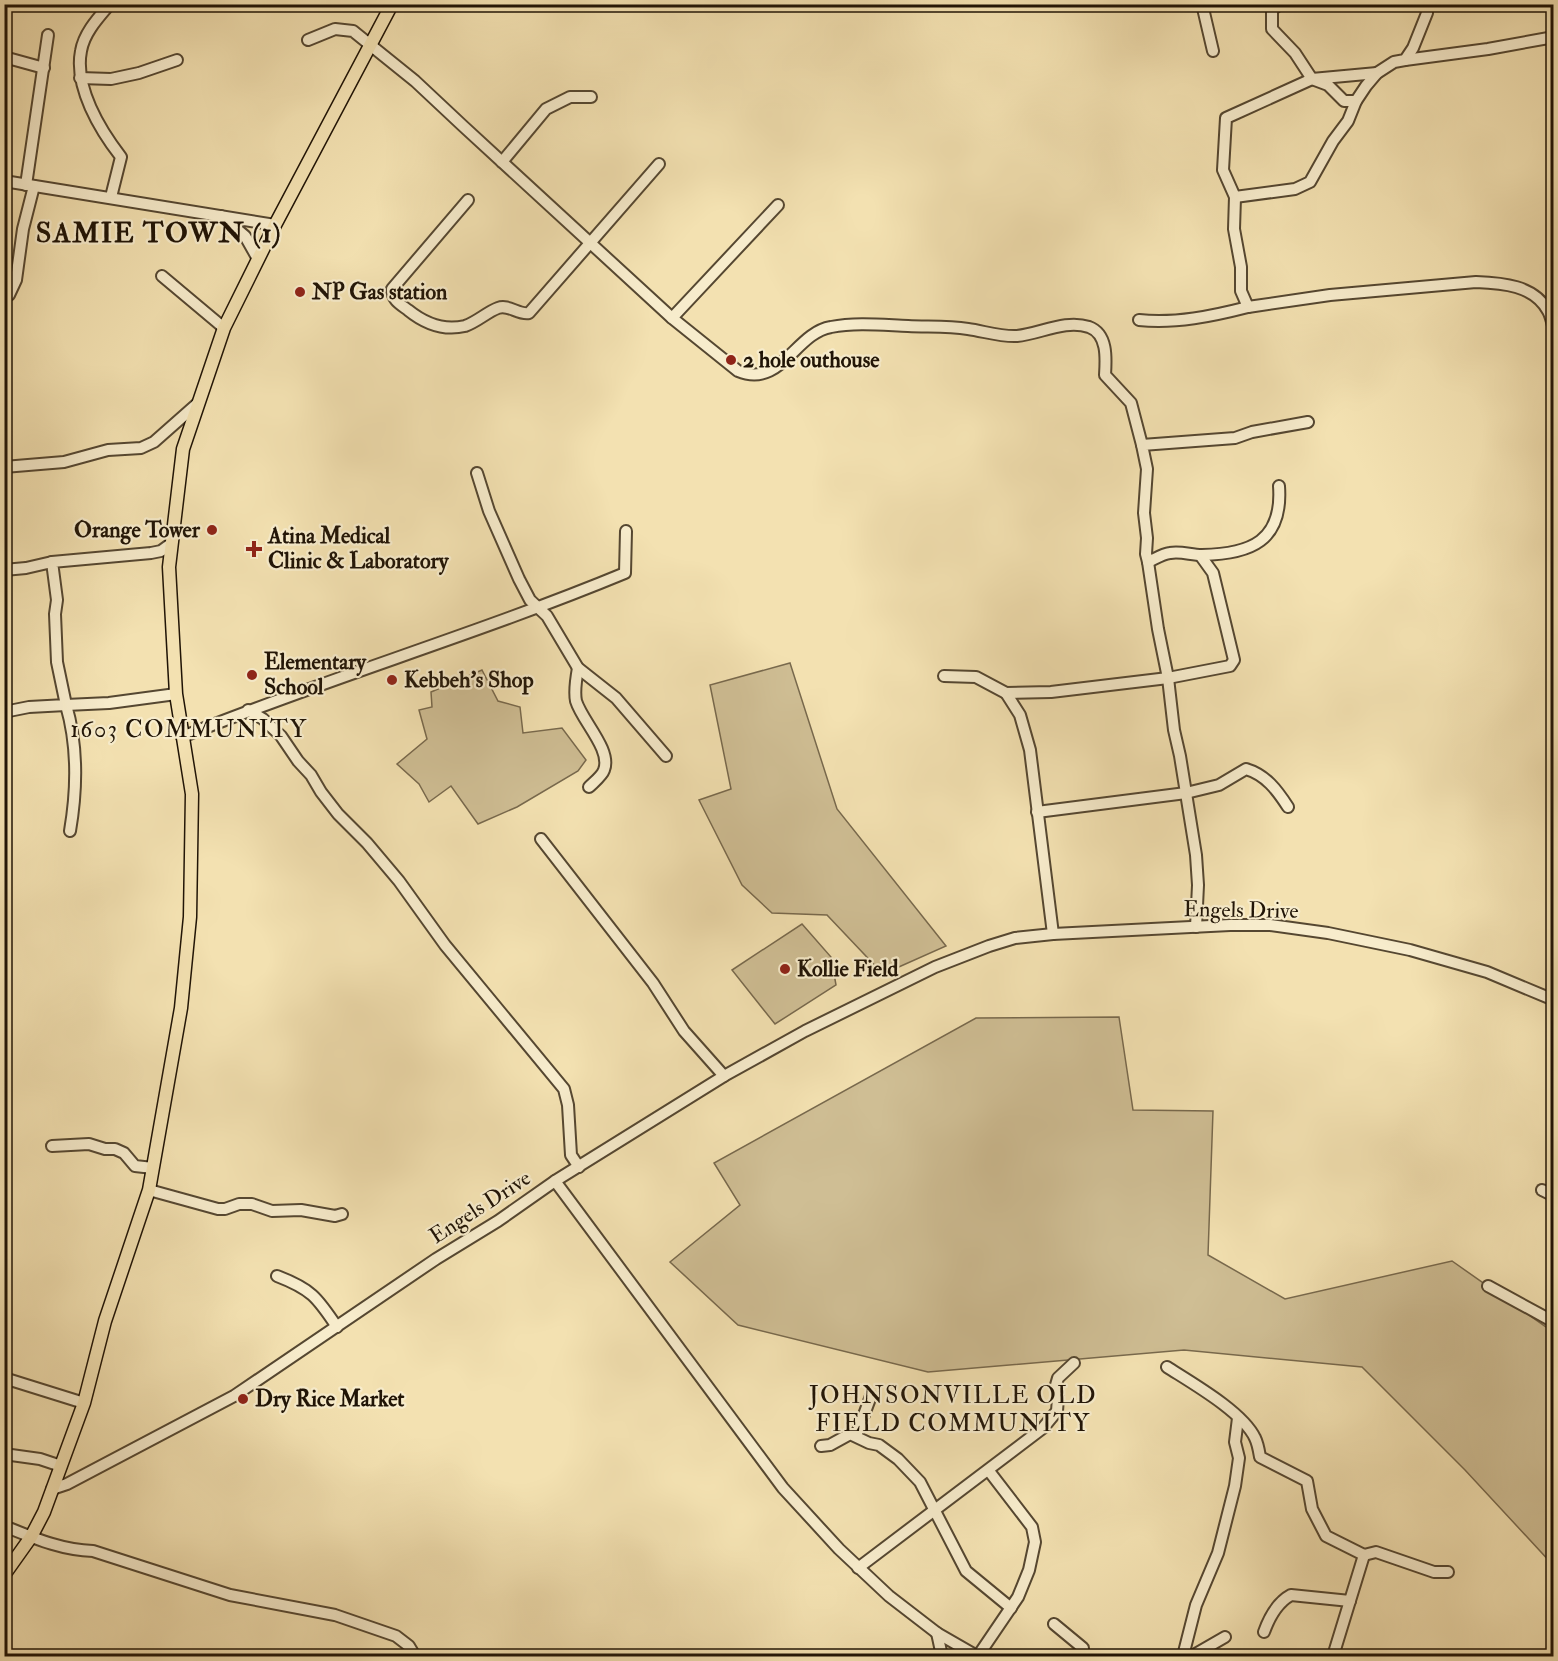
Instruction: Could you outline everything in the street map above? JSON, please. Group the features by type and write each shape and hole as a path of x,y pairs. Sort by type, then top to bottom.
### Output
{"main road":[{"path":"4,1575 31,1537 52,1489 84,1403 105,1322 148,1190 181,1008 190,917 192,794 176,694 169,567 183,449 224,328 275,225 392,4"}],"street":[{"path":"110,4 92,25 81,50 80,78 103,134 121,157 111,197"},
{"path":"1202,4 1213,51"},
{"path":"1280,4 1272,10 1272,29 1295,53 1312,79 1328,85 1344,101 1356,101"},
{"path":"1405,60 1413,48 1427,13"},
{"path":"308,40 334,29 353,31 415,81 672,318 738,370 760,375 778,366 813,334 829,327 863,324 965,328 1016,336 1073,325 1091,327 1103,340 1106,357 1105,375 1131,403 1147,469 1144,513 1146,554 1196,855 1198,885 1196,927"},
{"path":"6,297 16,280 48,35"},
{"path":"1235,197 1295,189 1310,182 1333,141 1348,121 1356,101 1377,73 1394,62 1554,37"},
{"path":"4,57 44,68"},
{"path":"80,78 111,79 140,73 177,60"},
{"path":"1248,307 1241,291 1241,267 1234,229 1235,197 1222,170 1226,118 1312,79 1377,73"},
{"path":"502,162 546,109 570,97 591,97"},
{"path":"468,200 392,289 395,300 416,317 435,326 465,326 498,308 507,307 524,314 530,313 659,164"},
{"path":"4,181 275,225"},
{"path":"672,318 778,205"},
{"path":"221,216 245,236 258,259"},
{"path":"162,276 224,328"},
{"path":"1139,320 1162,323 1222,314 1248,307 1330,296 1476,282 1499,283 1535,295 1549,312 1554,329"},
{"path":"4,467 64,462 108,450 129,451 141,448 154,442 197,404"},
{"path":"1142,445 1235,438 1252,432 1308,422"},
{"path":"477,472 489,511 519,579 531,600 547,616 578,668 616,698 666,756"},
{"path":"1148,562 1167,553 1181,552 1200,555 1233,552 1263,541 1276,523 1279,486"},
{"path":"182,737 248,710 540,608 625,573 626,531"},
{"path":"4,570 52,562 151,554 161,551 172,543"},
{"path":"944,676 976,677 1006,693 1051,692 1168,678 1230,666 1234,660 1213,573 1200,555"},
{"path":"52,562 57,600 55,614 57,662 74,741 75,798 70,831"},
{"path":"578,668 575,686 576,701 600,743 606,764 603,772 589,788"},
{"path":"1006,693 1020,715 1030,750 1053,934"},
{"path":"4,712 29,707 109,703 176,694"},
{"path":"248,710 263,719 281,736 338,814 367,843 399,881 444,945 564,1089 568,1105 571,1155 579,1167"},
{"path":"1037,812 1186,793 1219,785 1246,769 1274,785 1288,807"},
{"path":"541,838 653,983 684,1030 724,1076"},
{"name":"Engels Drive","path":"52,1489 67,1484 234,1396 555,1181 724,1076 805,1031 935,967 1015,938 1053,934 1270,925 1328,933 1410,950 1487,972 1554,1000"},
{"path":"52,1146 88,1144 105,1149 115,1149 124,1153 135,1166 153,1168"},
{"path":"555,1181 783,1488 858,1568 937,1633 977,1656 1011,1608 1029,1570 1035,1542 1032,1527 989,1471"},
{"path":"148,1190 218,1209 238,1204 252,1204 272,1211 301,1210 334,1216 342,1214"},
{"path":"1542,1190 1554,1196"},
{"path":"277,1276 302,1286 317,1297 337,1327"},
{"path":"1488,1286 1554,1322"},
{"path":"858,1568 1043,1428 1057,1412 1058,1378 1074,1363"},
{"path":"1167,1367 1220,1402 1238,1418 1256,1440 1260,1457 1307,1481 1312,1509 1326,1536 1364,1555 1376,1552 1434,1572 1449,1572"},
{"path":"4,1378 84,1403"},
{"path":"856,1436 871,1396"},
{"path":"1183,1656 1196,1605 1218,1553 1235,1486 1239,1458 1235,1442 1238,1418"},
{"path":"821,1446 830,1445 850,1434 879,1445 898,1459 920,1482 966,1571 1011,1608"},
{"path":"4,1454 40,1459 61,1466"},
{"path":"4,1526 71,1550 93,1551 230,1595 335,1615 396,1636 409,1646 415,1656"},
{"path":"1334,1656 1364,1555"},
{"path":"1264,1632 1268,1620 1291,1595 1350,1601"},
{"path":"1054,1624 1083,1648 1083,1656"},
{"path":"937,1633 942,1656"},
{"path":"1192,1656 1225,1637"}],"shaded area":[{"path":"790,663 837,809 946,946 883,974 827,915 772,913 742,885 699,800 731,789 710,685"},
{"path":"482,670 498,701 520,707 523,733 562,728 586,760 578,771 517,807 478,824 451,786 429,802 419,784 397,764 427,739 419,710 432,707 431,692"},
{"path":"802,924 831,957 836,985 775,1024 732,970"},
{"path":"1119,1017 1133,1110 1213,1111 1208,1255 1285,1299 1452,1261 1553,1332 1553,1565 1465,1470 1362,1367 1184,1350 928,1372 738,1325 670,1262 740,1205 714,1163 976,1018"}],"place":[{"name":"NP Gas station","path":"300,292"},
{"name":"2 hole outhouse","path":"731,360"},
{"name":"Orange Tower","path":"212,530"},
{"name":"Atina Medical Clinic & Laboratory","path":"254,549"},
{"name":"Elementary School","path":"252,675"},
{"name":"Kebbeh's Shop","path":"392,680"},
{"name":"Kollie Field","path":"785,969"},
{"name":"Dry Rice Market","path":"243,1399"}],"district":[{"name":"SAMIE TOWN (1)","path":"159,233"},
{"name":"1603 COMMUNITY","path":"189,729"},
{"name":"JOHNSONVILLE OLD FIELD COMMUNITY","path":"953,1409"}]}
